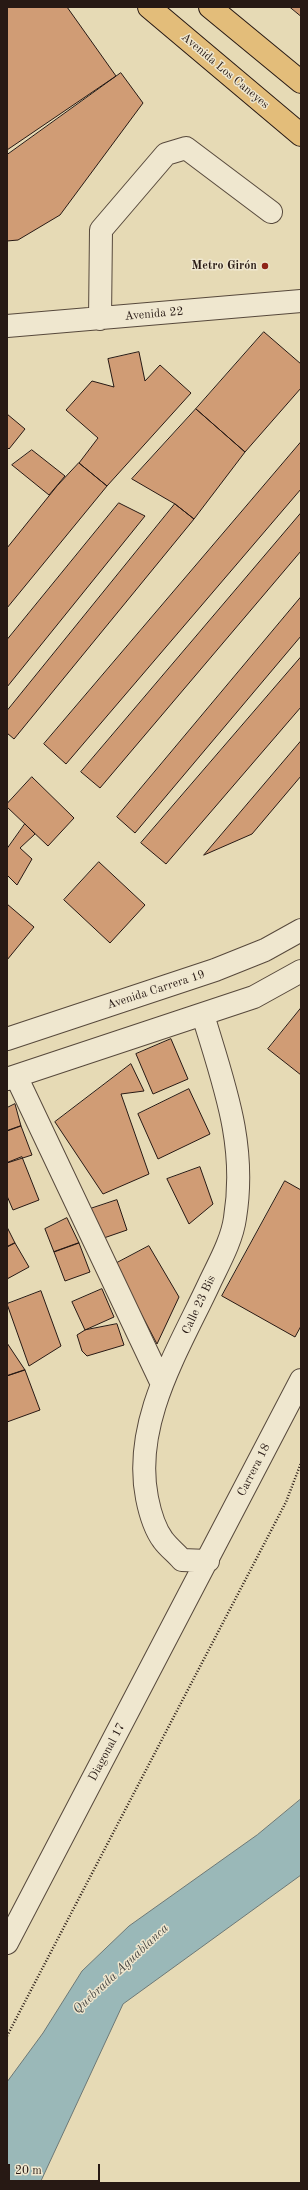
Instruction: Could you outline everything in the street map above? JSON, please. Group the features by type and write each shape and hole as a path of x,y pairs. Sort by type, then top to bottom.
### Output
{"main road":[{"name":"Avenida Los Caneyes","path":"149,7 301,135"},
{"path":"210,7 301,82"}],"street":[{"path":"100,319 101,230 166,154 186,148 271,212"},
{"name":"Avenida 22","path":"7,326 301,301"},
{"name":"Avenida Carrera 19","path":"7,1039 215,970 265,950 301,930"},
{"path":"162,1384 12,1077 254,997 301,971"},
{"name":"Calle 23 Bis","path":"203,1015 231,1109 238,1145 239,1185 235,1220 222,1257 162,1384 149,1422 144,1454 145,1488 150,1516 162,1540 182,1560 208,1561"},
{"name":"Carrera 18","path":"208,1561 301,1380"},
{"name":"Diagonal 17","path":"7,1943 208,1561"}],"path":[{"path":"7,2036 286,1502 301,1463"}],"water":[{"name":"Quebrada Aguablanca","path":"301,1799 301,1875 123,2004 40,2183 7,2183 7,2082 43,2033 82,1971 129,1926 257,1835"}],"building":[{"path":"7,7 67,7 116,76 7,150"},
{"path":"290,7 301,7 301,16"},
{"path":"121,73 143,103 60,215 18,240 7,241 7,155"},
{"path":"264,332 301,364 301,388 245,452 196,409"},
{"path":"139,352 145,381 160,365 191,393 107,486 79,463 98,438 66,410 92,381 114,387 108,359"},
{"path":"196,409 245,452 194,519 175,504 132,479"},
{"path":"7,414 25,429 9,449 7,447"},
{"path":"301,442 301,489 66,764 44,744"},
{"path":"32,450 65,476 49,495 12,465"},
{"path":"79,463 107,486 7,608 7,548 57,486"},
{"path":"119,503 145,516 7,687 7,640"},
{"path":"175,504 194,519 14,739 7,733 7,711"},
{"path":"301,513 301,551 100,788 81,772"},
{"path":"301,597 301,636 135,833 117,817"},
{"path":"301,657 301,707 166,864 141,843"},
{"path":"301,741 301,776 252,834 204,855"},
{"path":"32,777 74,818 48,846 7,807 7,804"},
{"path":"25,824 35,834 20,848 32,859 17,885 7,875 7,849"},
{"path":"99,862 145,905 110,943 64,900"},
{"path":"7,904 34,927 7,960"},
{"path":"301,1008 301,1075 268,1049"},
{"path":"171,1039 188,1079 153,1094 136,1054"},
{"path":"131,1064 144,1091 121,1094 149,1174 103,1194 55,1122"},
{"path":"189,1089 210,1134 158,1159 138,1114"},
{"path":"15,1104 21,1126 7,1131 7,1108"},
{"path":"21,1126 32,1155 7,1163 7,1131"},
{"path":"22,1157 39,1200 13,1210 7,1196 7,1163"},
{"path":"200,1167 213,1204 189,1224 167,1179"},
{"path":"285,1181 301,1190 301,1326 295,1337 222,1296"},
{"path":"117,1200 127,1230 98,1240 87,1210"},
{"path":"67,1218 79,1243 54,1252 45,1229"},
{"path":"7,1227 15,1243 7,1247"},
{"path":"15,1243 29,1267 7,1279 7,1247"},
{"path":"79,1243 90,1272 65,1281 54,1252"},
{"path":"149,1246 179,1297 157,1344 115,1264"},
{"path":"102,1289 114,1317 85,1330 72,1302"},
{"path":"41,1291 61,1346 29,1366 7,1304"},
{"path":"117,1324 124,1345 87,1356 82,1351 77,1335 85,1330"},
{"path":"7,1343 25,1370 7,1376"},
{"path":"25,1370 40,1410 7,1422 7,1376"}],"place":[{"name":"Metro Girón","path":"265,266"}]}
